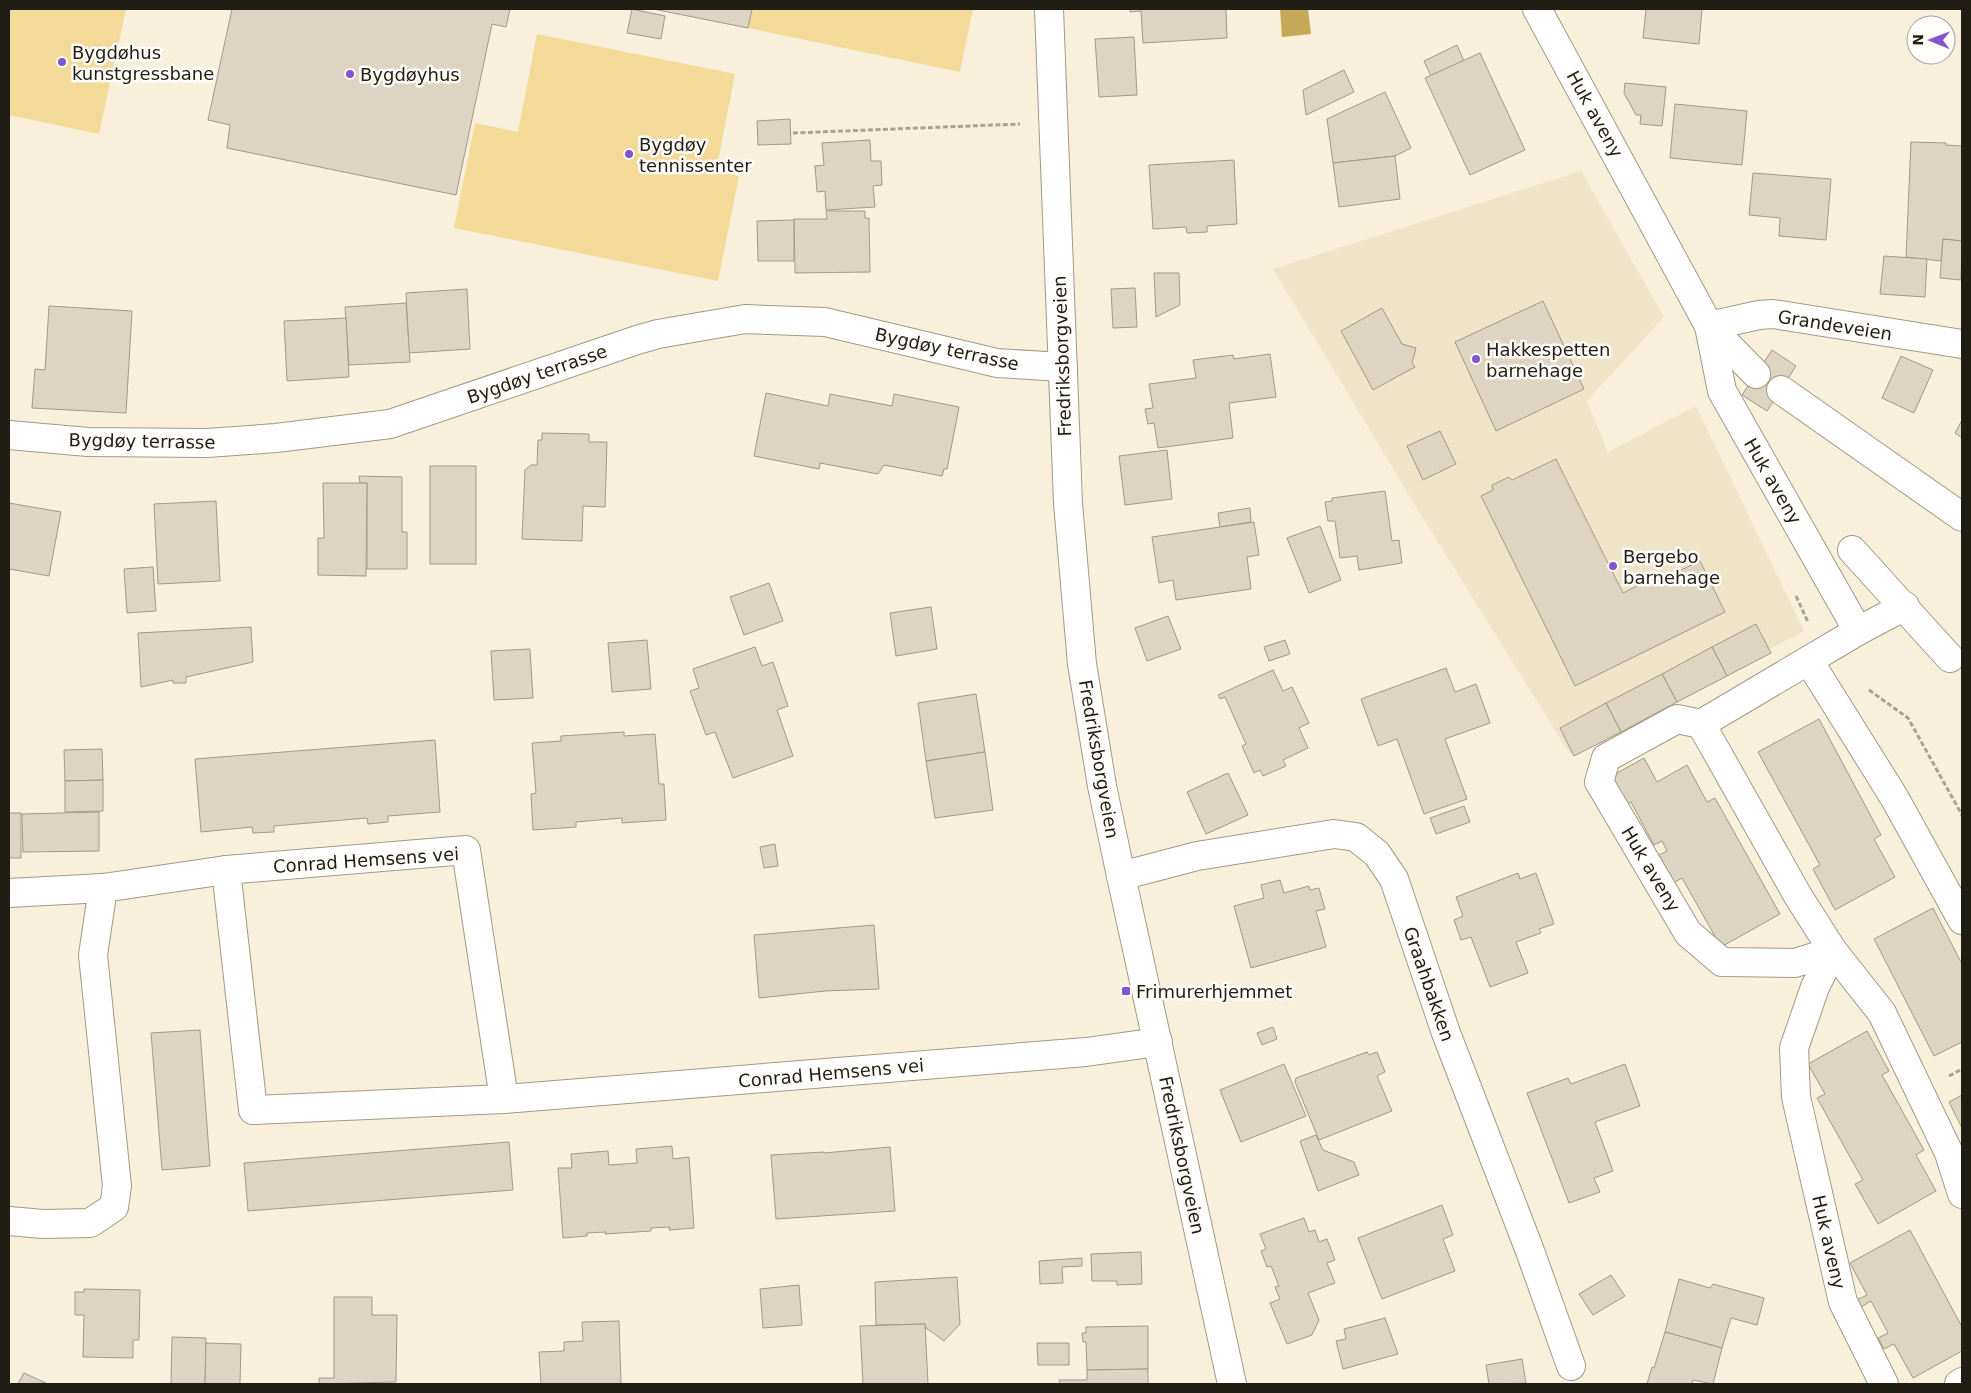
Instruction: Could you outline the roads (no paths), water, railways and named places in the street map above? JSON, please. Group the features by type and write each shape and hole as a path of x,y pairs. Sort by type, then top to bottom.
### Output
{"street":[{"name":"Fredriksborgveien","path":"1049,9 1070,536 1082,664 1102,786 1120,876 1232,1384"},
{"name":"Huk aveny","path":"1537,9 1709,326 1756,374"},
{"name":"Grandeveien","path":"1709,326 1759,315 1774,314 1962,344"},
{"name":"Bygdøy terrasse","path":"9,435 88,442 207,443 276,438 390,424 644,338 745,319 826,322 997,363 1063,367"},
{"name":"Huk aveny","path":"1709,326 1722,391 1858,631"},
{"path":"1780,390 1962,517"},
{"path":"1852,550 1905,606 1950,658"},
{"path":"1905,606 1858,631 1701,724 1798,896 1833,951 1882,1013 1949,1153 1962,1194"},
{"path":"1809,661 1894,797 1962,920"},
{"name":"Huk aveny","path":"1701,724 1677,719 1606,758 1599,782 1688,933 1722,962 1795,962 1833,951"},
{"name":"Graahbakken","path":"1120,876 1197,856 1334,834 1356,837 1377,854 1394,879 1446,1033 1530,1251 1571,1366"},
{"name":"Conrad Hemsens vei","path":"9,893 103,888 226,870 466,850 504,1099"},
{"name":"Conrad Hemsens vei","path":"226,870 252,1110 504,1099 1086,1052 1158,1042"},
{"path":"9,1221 43,1224 90,1223 114,1207 117,1186 93,955 103,888"},
{"name":"Huk aveny","path":"1833,951 1815,987 1794,1048 1796,1098 1843,1302 1884,1384"}],"place":[{"name":"Bygdøhus kunstgressbane","path":"62,62"},
{"name":"Bygdøyhus","path":"350,74"},
{"name":"Bygdøy tennissenter","path":"629,154"},
{"name":"Hakkespetten barnehage","path":"1476,359"},
{"name":"Bergebo barnehage","path":"1613,566"},
{"name":"Frimurerhjemmet","path":"1126,991"}]}
